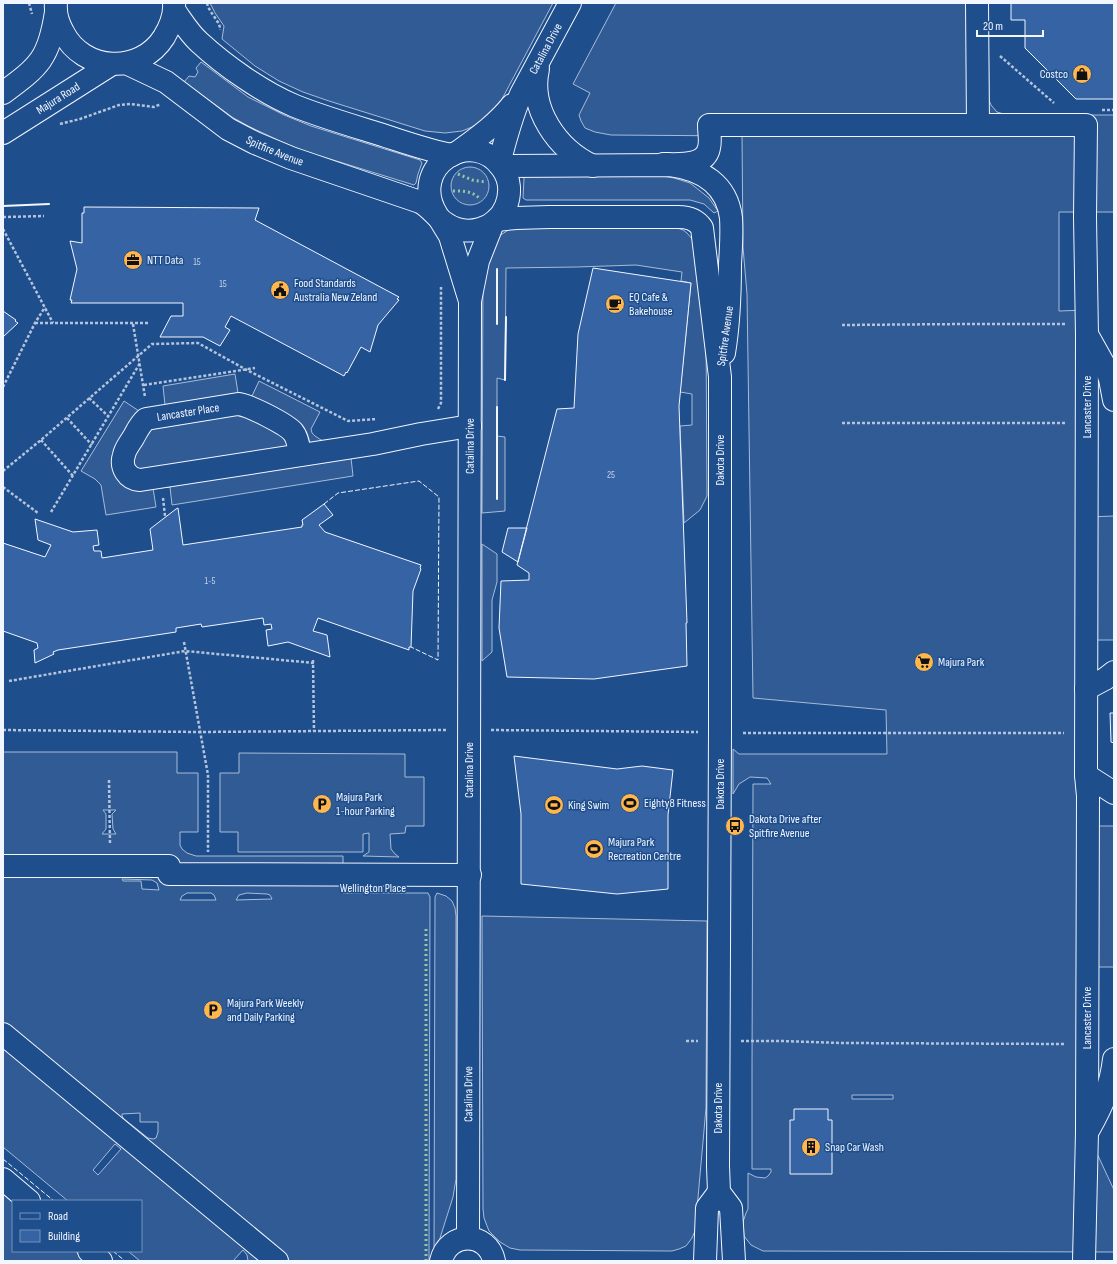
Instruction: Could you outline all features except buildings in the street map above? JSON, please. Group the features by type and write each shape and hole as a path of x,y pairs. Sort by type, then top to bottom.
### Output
{"street":[{"name":"Catalina Drive","path":"500,165 510,118 521,94 570,3"},
{"path":"977,3 978,125"},
{"path":"175,5 190,32 198,41 225,63 274,96 325,117 433,151 455,153 465,151 480,152 494,159 500,165 508,181 509,196 503,212 495,221 482,229 462,230 450,226 438,216 430,203 429,184 431,178 441,162 455,153"},
{"name":"Majura Road","path":"3,133 119,64 144,57 159,45 170,29 175,5"},
{"path":"3,93 24,77 40,62 51,40 55,6"},
{"name":"Spitfire Avenue","path":"55,6 59,26 66,38 75,48 86,56 99,62 119,64 155,76 175,88 228,129 250,140 291,158 420,202 438,216"},
{"path":"541,57 535,84 536,98 542,117 566,147 582,160 593,166"},
{"name":"Catalina Drive","path":"455,153 496,122 521,94"},
{"path":"663,164 691,163 702,159 709,150 709,125 978,125 1092,118"},
{"name":"Lancaster Drive","path":"1084,1261 1087,1132 1088,796 1086,774 1087,330 1085,217 1092,118"},
{"name":"Spitfire Avenue","path":"500,165 593,166 663,164 681,167 700,173 709,178 722,192 730,213 731,226 729,321 720,377"},
{"name":"Catalina Drive","path":"438,216 450,236 470,301"},
{"name":"Spitfire Avenue","path":"495,221 516,218 542,217 678,217 698,222 702,228 720,377"},
{"name":"Catalina Drive","path":"468,1238 470,875 470,301 478,261 495,221"},
{"path":"1087,330 1107,370 1114,400"},
{"name":"Dakota Drive","path":"719,1192 720,377"},
{"name":"Lancaster Place","path":"300,456 298,442 291,430 247,406 238,404 146,419 140,425 124,453 123,463 124,469 129,476 133,479 140,480 300,456 470,426"},
{"path":"1086,689 1105,679 1114,672"},
{"path":"1086,774 1114,793"},
{"path":"3,866 169,866 169,874 208,874"},
{"name":"Wellington Place","path":"208,874 282,874 292,884 299,888 470,875"},
{"path":"3,1034 277,1261"},
{"path":"1087,1132 1107,1094 1112,1077 1114,1059"},
{"path":"3,1179 29,1200"},
{"path":"705,1261 706,1208 719,1192 731,1208 734,1261"},
{"path":"441,1261 445,1251 451,1244 459,1239 468,1238 472,1238 484,1244 490,1250 494,1261"},
{"path":"90,1252 101,1261"}],"path":[{"path":"207,3 208,9 221,28 217,36 207,48"},
{"path":"996,52 1056,105"},
{"path":"80,119 124,104 157,107 175,88"},
{"path":"1092,118 1114,110"},
{"path":"3,217 44,216"},
{"path":"3,229 53,323"},
{"path":"435,412 440,407 441,403 441,283"},
{"path":"3,387 44,307"},
{"path":"35,323 150,323"},
{"path":"842,325 966,324 1087,330"},
{"path":"3,471 152,344 198,343 245,369 348,421 380,418"},
{"path":"52,512 140,363"},
{"path":"144,385 255,368"},
{"path":"89,398 108,416"},
{"path":"67,418 92,445"},
{"path":"842,423 1087,423"},
{"path":"41,440 73,476"},
{"path":"3,487 38,513"},
{"path":"184,642 199,732 208,775 208,874"},
{"path":"9,681 185,651 313,662 314,731"},
{"path":"3,730 199,732 450,730"},
{"path":"490,730 703,732"},
{"path":"740,732 1087,733"},
{"path":"109,780 110,866"},
{"path":"739,1041 1070,1044"}],"shaded area":[{"path":"210,3 553,3 495,110 472,127 462,131 445,133 425,131 329,101 303,92 279,81 255,66 222,39 224,26"},
{"name":"Majura Park","path":"616,3 988,3 989,100 997,112 1007,115 1114,115 1114,212 1059,212 1059,311 1087,310 1087,517 1114,516 1114,640 1086,640 1088,826 1114,826 1114,967 1088,967 1087,1132 1114,1190 1114,1252 763,1251 751,1245 744,1236 743,1222 748,1209 748,1173 756,1177 765,1178 771,1172 771,1169 752,1169 752,1072 753,784 771,784 767,778 750,777 739,784 733,794 733,749 739,754 887,754 886,710 753,698 747,294 743,247 742,136 611,135 595,132 585,128 579,115 590,93 573,84","holes":["852,1095 893,1095 893,1099 852,1099"]},
{"path":"201,62 248,97 284,115 311,126 420,160 422,163 416,183 414,185 304,151 248,126 232,117 184,82 189,76 195,77 198,72 196,68"},
{"path":"466,167 474,167 484,172 488,179 488,193 484,200 474,205 466,205 456,200 454,197 451,190 451,182 456,172 459,170"},
{"path":"526,175 662,176 674,178 690,183 709,198 718,211 714,213 704,204 690,200 526,200 523,198 524,178"},
{"path":"517,227 675,227 683,230 693,240 706,334 707,496 700,510 684,523 680,426 692,425 692,394 680,392 691,283 681,281 682,272 636,265 506,268 505,380 497,378 497,436 505,437 505,511 482,513 483,274 499,236 510,229"},
{"path":"235,374 238,393 252,396 259,381 320,412 311,429 312,433 351,458 353,476 172,505 170,487 153,488 156,507 106,515 101,485 95,479 81,471 124,401 139,411 165,405 163,386"},
{"path":"482,544 497,554 497,582 492,600 492,652 482,661"},
{"name":"Majura Park Weekly and Daily Parking","path":"3,752 177,752 177,773 198,773 198,832 180,832 180,845 187,853 196,856 343,856 343,893 428,893 430,897 429,1261 248,1261 247,1255 243,1250 233,1261 140,1261 129,1252 142,1252 142,1200 67,1200 3,1147","holes":["103,810 116,810 112,814 113,829 116,834 102,834 106,829 106,814","122,879 152,880 157,883 159,890 142,889 141,881 123,881","187,893 211,893 214,895 216,900 180,900 182,896","247,893 267,894 270,895 272,899 236,900 239,895","140,1113 140,1122 158,1122 158,1132 156,1138 148,1138 124,1119 122,1114","115,1144 121,1149 98,1175 93,1170"]},
{"name":"Majura Park 1-hour Parking","path":"239,753 405,754 405,777 424,777 424,826 406,826 405,833 390,834 391,849 399,857 363,856 369,852 369,833 363,834 363,852 238,852 238,832 220,832 220,773 239,773"},
{"path":"437,893 446,896 452,901 456,916 456,1179 453,1197 434,1257 435,897"},
{"path":"482,916 707,921 706,1108 695,1231 686,1246 672,1251 520,1250 510,1248 500,1242 489,1231 484,1218 483,1209"},
{"path":"3,1191 12,1200 12,1252 76,1252 87,1261 3,1261"}],"hedge":[{"path":"458,174 472,180 486,182"},
{"path":"453,191 464,191 471,193 480,199"},
{"path":"426,929 426,1261"}],"fence":[{"path":"324,504 338,493 419,481 439,497 438,660 411,647"},
{"path":"3,1159 53,1200"},
{"path":"114,1252 125,1261"}],"wall":[{"path":"3,206 49,204"},
{"path":"497,269 497,324"},
{"path":"505,380 506,317"},
{"path":"497,407 497,499"}],"place":[{"name":"Costco","path":"1082,74"},
{"name":"NTT Data","path":"133,260"},
{"name":"Food Standards Australia New Zeland","path":"280,290"},
{"name":"EQ Cafe & Bakehouse","path":"615,304"},
{"name":"Majura Park","path":"924,662"},
{"name":"Eighty8 Fitness","path":"630,803"},
{"name":"Majura Park 1-hour Parking","path":"322,804"},
{"name":"King Swim","path":"554,805"},
{"name":"Dakota Drive after Spitfire Avenue","path":"735,826"},
{"name":"Majura Park Recreation Centre","path":"594,849"},
{"name":"Majura Park Weekly and Daily Parking","path":"213,1010"},
{"name":"Snap Car Wash","path":"811,1147"}]}
